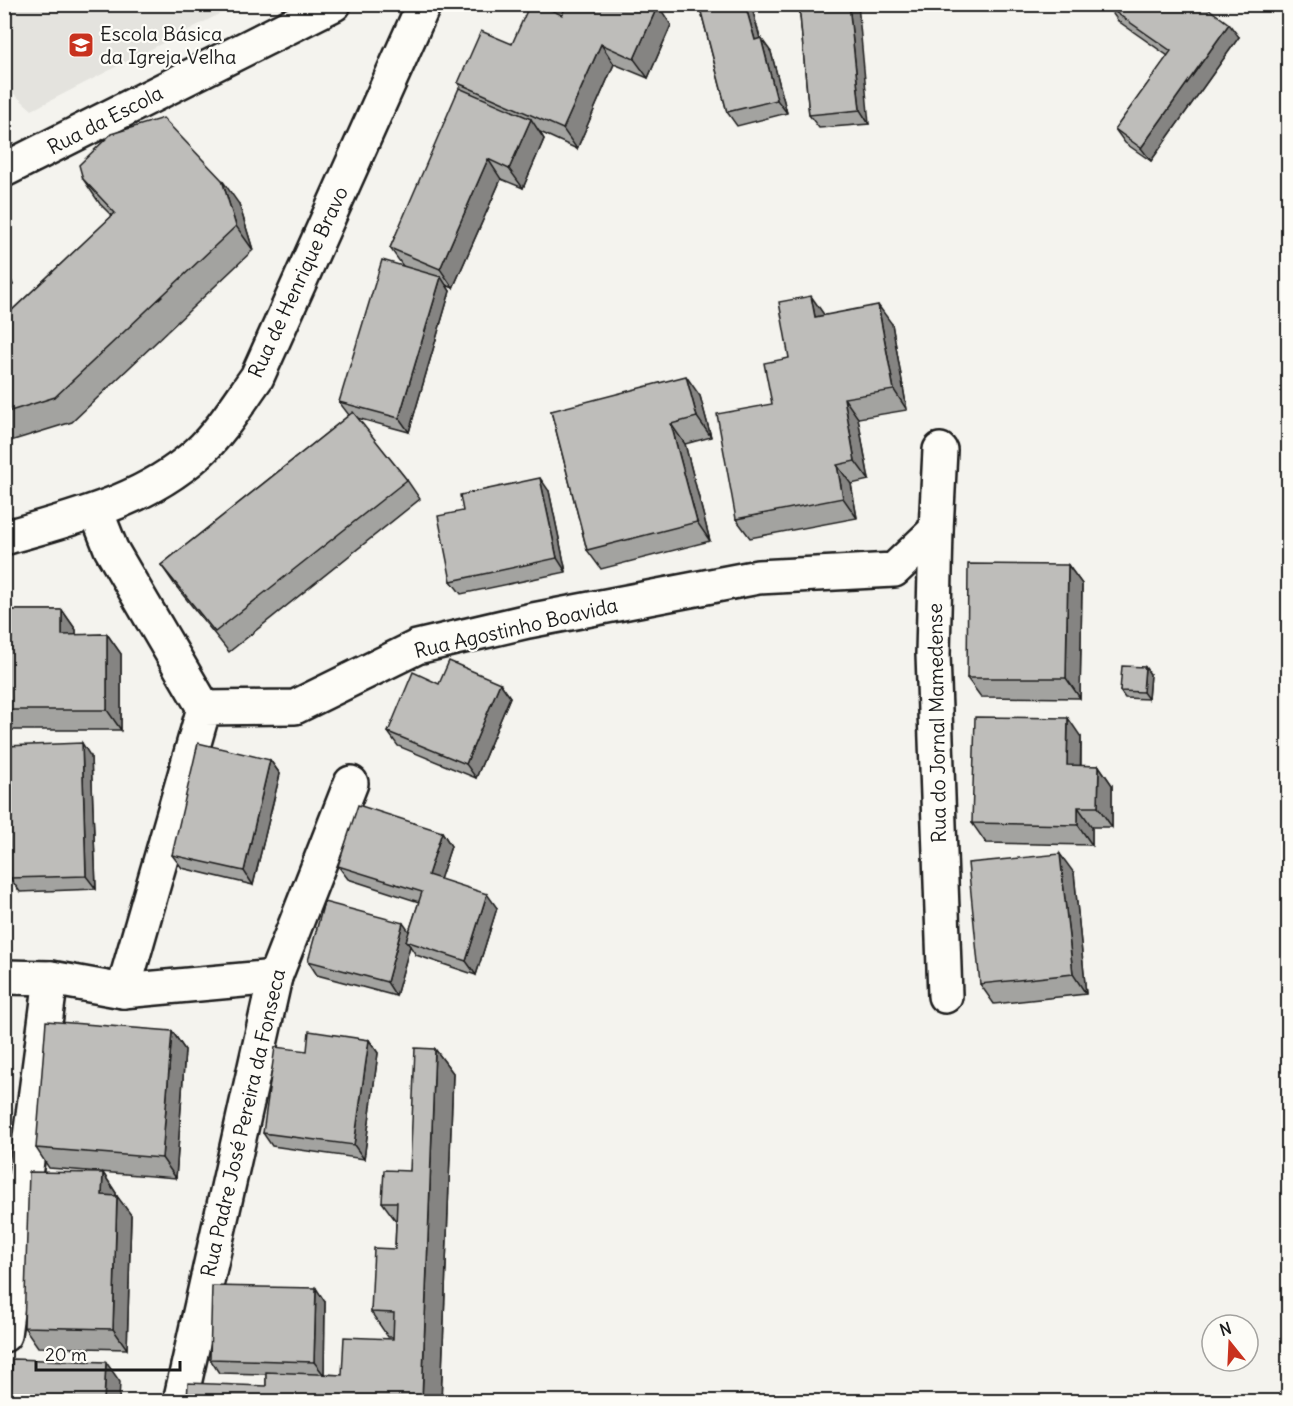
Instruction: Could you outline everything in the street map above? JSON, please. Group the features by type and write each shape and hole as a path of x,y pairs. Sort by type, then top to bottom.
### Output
{"street":[{"name":"Rua da Escola","path":"4,170 334,4"},
{"name":"Rua de Henrique Bravo","path":"4,537 96,511 153,486 192,458 230,416 257,376 424,4"},
{"name":"Rua do Jornal Mamedense","path":"940,450 933,654 945,996"},
{"path":"96,511 111,549 204,708 123,991"},
{"name":"Rua Agostinho Boavida","path":"204,708 295,707 417,647 528,621 758,577 894,570 936,530"},
{"name":"Rua Padre José Pereira da Fonseca","path":"180,1401 275,977 351,783"},
{"path":"4,977 51,978 123,991 275,977"},
{"path":"4,1335 51,978"}],"shaded area":[{"name":"Escola Básica da Igreja Velha","path":"5,4 237,5 32,110 5,86"}],"building":[{"path":"530,4 538,4 562,15 567,4 658,5 634,59 601,44 563,129 458,83 481,31 512,44"},
{"path":"699,4 745,4 755,40 761,38 777,100 727,112"},
{"path":"799,4 849,4 860,110 809,115"},
{"path":"1110,4 1202,4 1229,24 1141,148 1115,129 1171,51 1108,7"},
{"path":"459,88 531,119 509,169 488,159 440,269 390,248"},
{"path":"163,118 222,180 236,226 55,397 4,413 4,315 9,313 115,213 83,179 79,165 111,134"},
{"path":"382,260 441,277 399,418 339,402"},
{"path":"811,296 815,317 878,305 894,390 844,398 855,461 837,465 843,498 736,519 717,414 772,404 764,363 789,358 779,302"},
{"path":"686,376 697,417 671,424 697,522 587,550 551,411"},
{"path":"353,412 407,480 215,632 161,565"},
{"path":"540,478 557,558 451,581 438,516 463,511 460,495"},
{"path":"968,564 1068,565 1066,678 967,678"},
{"path":"4,610 62,610 62,635 107,634 107,710 4,710"},
{"path":"449,661 500,683 466,764 388,732 413,672 439,684"},
{"path":"1122,666 1145,667 1143,692 1120,691"},
{"path":"975,717 1068,718 1067,765 1099,766 1098,807 1078,807 1078,825 972,823"},
{"path":"82,743 86,876 10,878 5,746"},
{"path":"198,743 270,760 244,871 172,855"},
{"path":"358,805 442,832 428,875 487,894 466,961 406,941 422,892 338,866"},
{"path":"1060,854 1073,974 980,984 968,863"},
{"path":"324,902 403,923 387,982 308,961"},
{"path":"46,1021 172,1031 162,1158 36,1148"},
{"path":"309,1031 369,1040 354,1145 263,1133 275,1047 307,1051"},
{"path":"415,1048 435,1049 422,1401 187,1401 188,1383 266,1386 266,1372 342,1375 344,1337 393,1339 394,1313 371,1312 374,1248 395,1249 397,1202 382,1202 384,1170 410,1171"},
{"path":"29,1172 103,1173 102,1195 117,1196 113,1329 24,1327"},
{"path":"212,1286 316,1288 314,1362 210,1359"},
{"path":"12,1359 106,1362 104,1401 11,1401"}],"place":[{"name":"Escola Básica da Igreja Velha","path":"81,45"}]}
